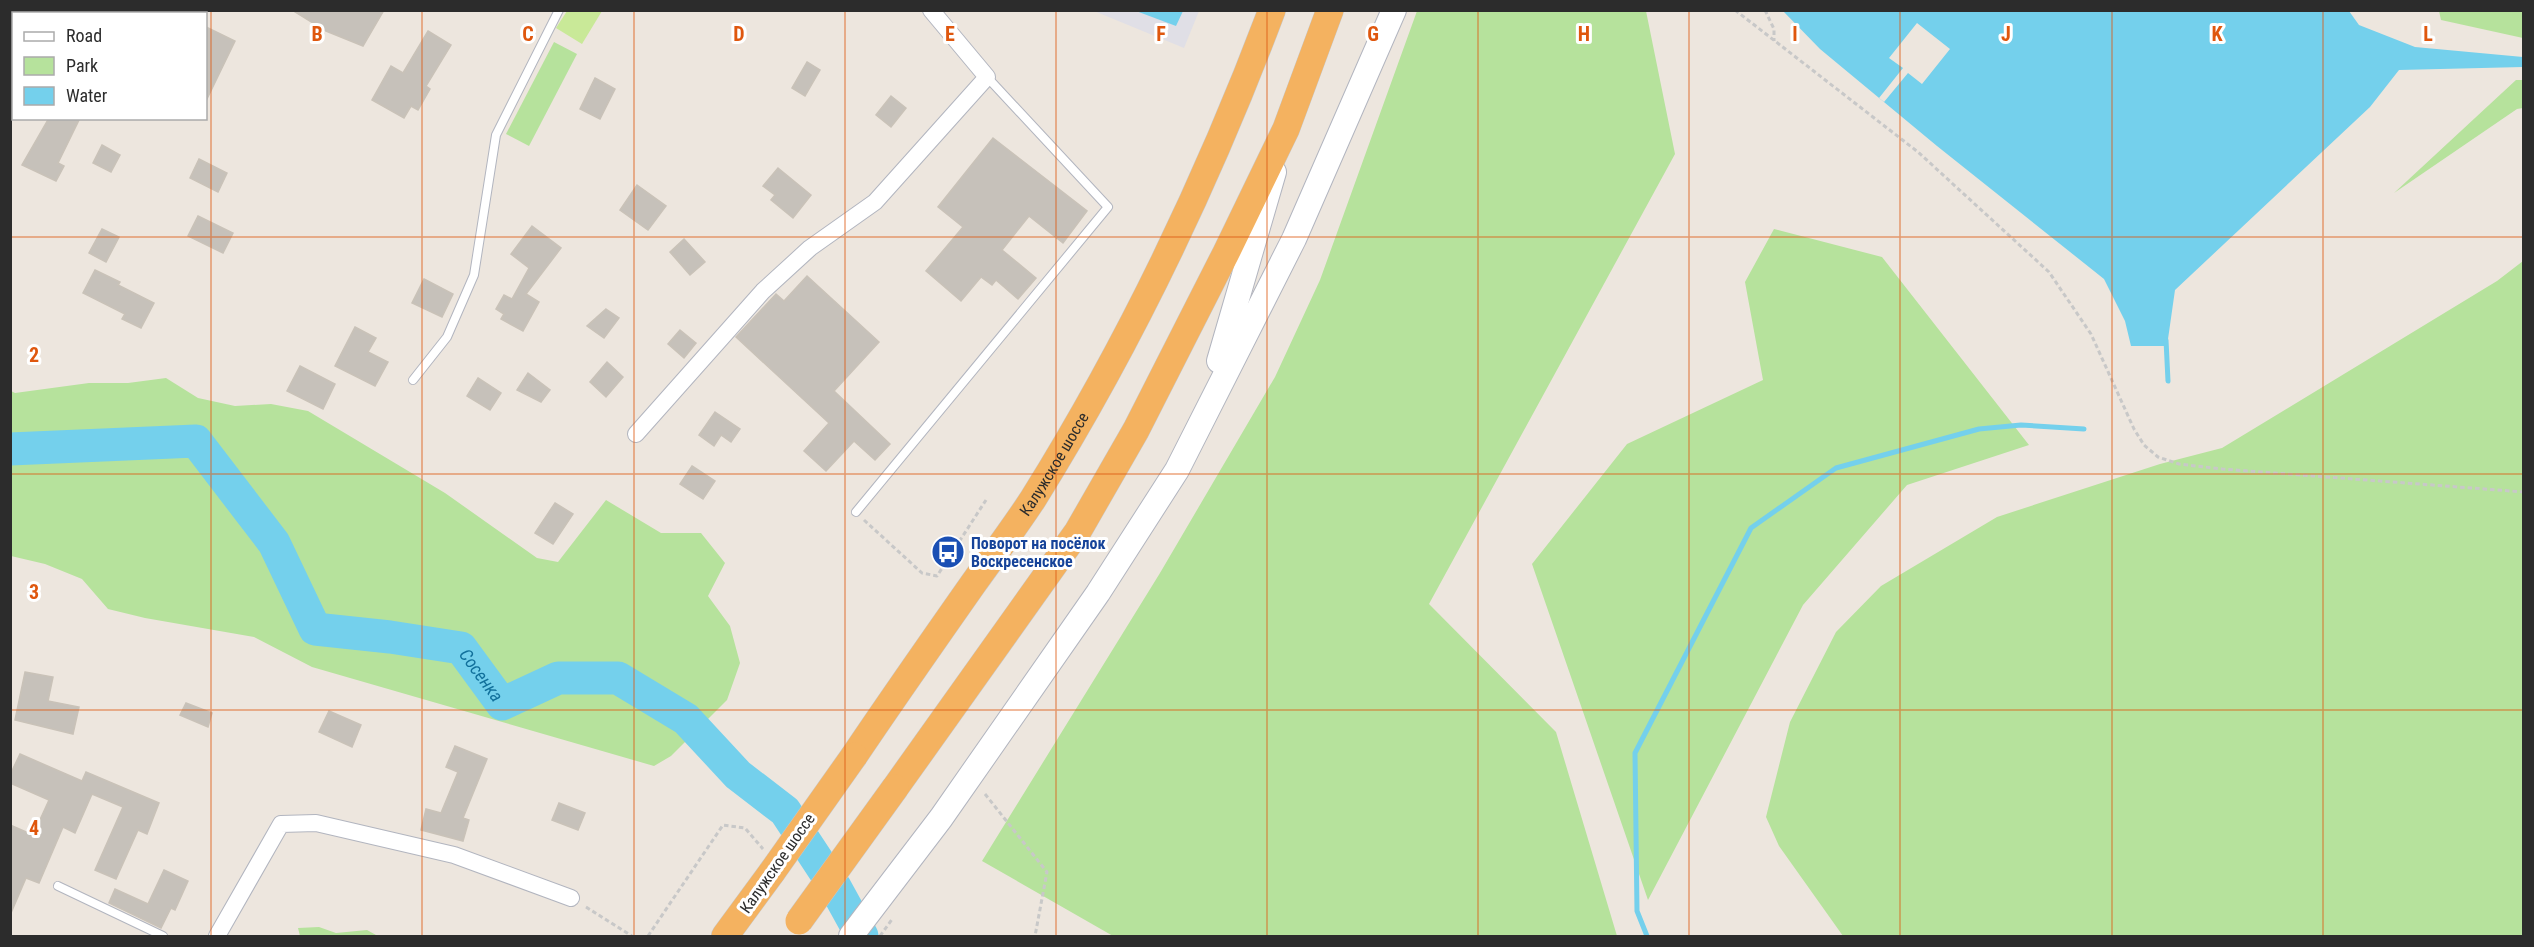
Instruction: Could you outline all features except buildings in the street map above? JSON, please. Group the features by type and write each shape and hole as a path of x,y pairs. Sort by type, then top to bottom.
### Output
{"highway":[{"name":"Калужское шоссе","path":"725,936 854,756 1032,500 1095,391 1151,287 1234,111 1272,10"},
{"path":"794,929 1078,531 1136,430 1286,129 1330,10"}],"main road":[{"path":"851,936 941,818 1098,593 1177,470 1294,239 1394,10"},
{"path":"1198,426 1233,316 1286,129"}],"street":[{"path":"636,434 763,291 810,248 875,202 987,77 931,10"},
{"path":"217,936 281,824 316,823 454,855 572,898"}],"lane":[{"path":"413,380 447,337 474,275 496,135 559,10"},
{"path":"856,512 1108,207 987,77"},
{"path":"58,886 163,936"}],"path":[{"path":"1735,10 1918,152 2049,272 2091,334 2134,429 2144,445 2158,457 2179,464 2222,469 2523,492"},
{"path":"1765,10 1774,29 1774,41"},
{"path":"856,512 922,573 937,576 986,500"},
{"path":"985,794 1047,872 1035,936"},
{"path":"572,898 632,936"}],"shaded area":[{"path":"1094,11 1199,11 1184,48"}],"green space":[{"path":"567,11 602,11 582,44 556,28"},
{"path":"1417,11 1646,11 1675,154 1429,604 1556,732 1617,936 1113,936 982,861 1160,573 1275,377 1320,280"},
{"path":"2439,11 2523,11 2523,38 2441,20"},
{"path":"554,42 577,54 529,146 506,134"},
{"path":"2516,80 2523,80 2523,108 2517,109 2394,193"},
{"path":"1774,229 1882,257 2029,445 1907,485 1803,605 1648,900 1532,564 1627,444 1763,380 1745,282"},
{"path":"2523,261 2523,936 1843,936 1779,846 1766,817 1790,722 1836,632 1881,586 1997,517 2160,464 2222,448 2497,281"},
{"path":"166,378 198,398 235,406 271,404 308,411 445,493 537,558 558,562 606,500 661,533 701,533 725,563 708,596 730,626 740,663 727,700 671,756 654,766 312,667 254,637 145,618 108,609 82,579 45,564 11,556 11,391 15,393 89,383 128,383"},
{"path":"319,927 336,933 367,930 376,935 397,936 300,936 298,928"}],"water":[{"path":"1136,11 1183,11 1176,26"},
{"path":"1783,11 2349,11 2359,25 2415,47 2523,57 2523,67 2399,70 2370,107 2175,290 2167,346 2131,346 2125,321 2104,279 1820,49"}],"pier":[{"path":"1917,23 1950,49 1922,84 1908,73 1884,102 1879,98 1903,68 1889,58"}],"waterway":[{"path":"2166,340 2168,381"},
{"path":"1647,936 1637,911 1635,753 1751,528 1836,468 1979,429 2021,425 2084,429"},
{"name":"Сосенка","path":"10,449 196,441 274,543 315,629 461,648 502,704 558,678 618,678 686,719 738,775 785,811 835,887 862,936"}],"place":[{"name":"Поворот на посёлок Воскресенское","path":"948,552"}]}
